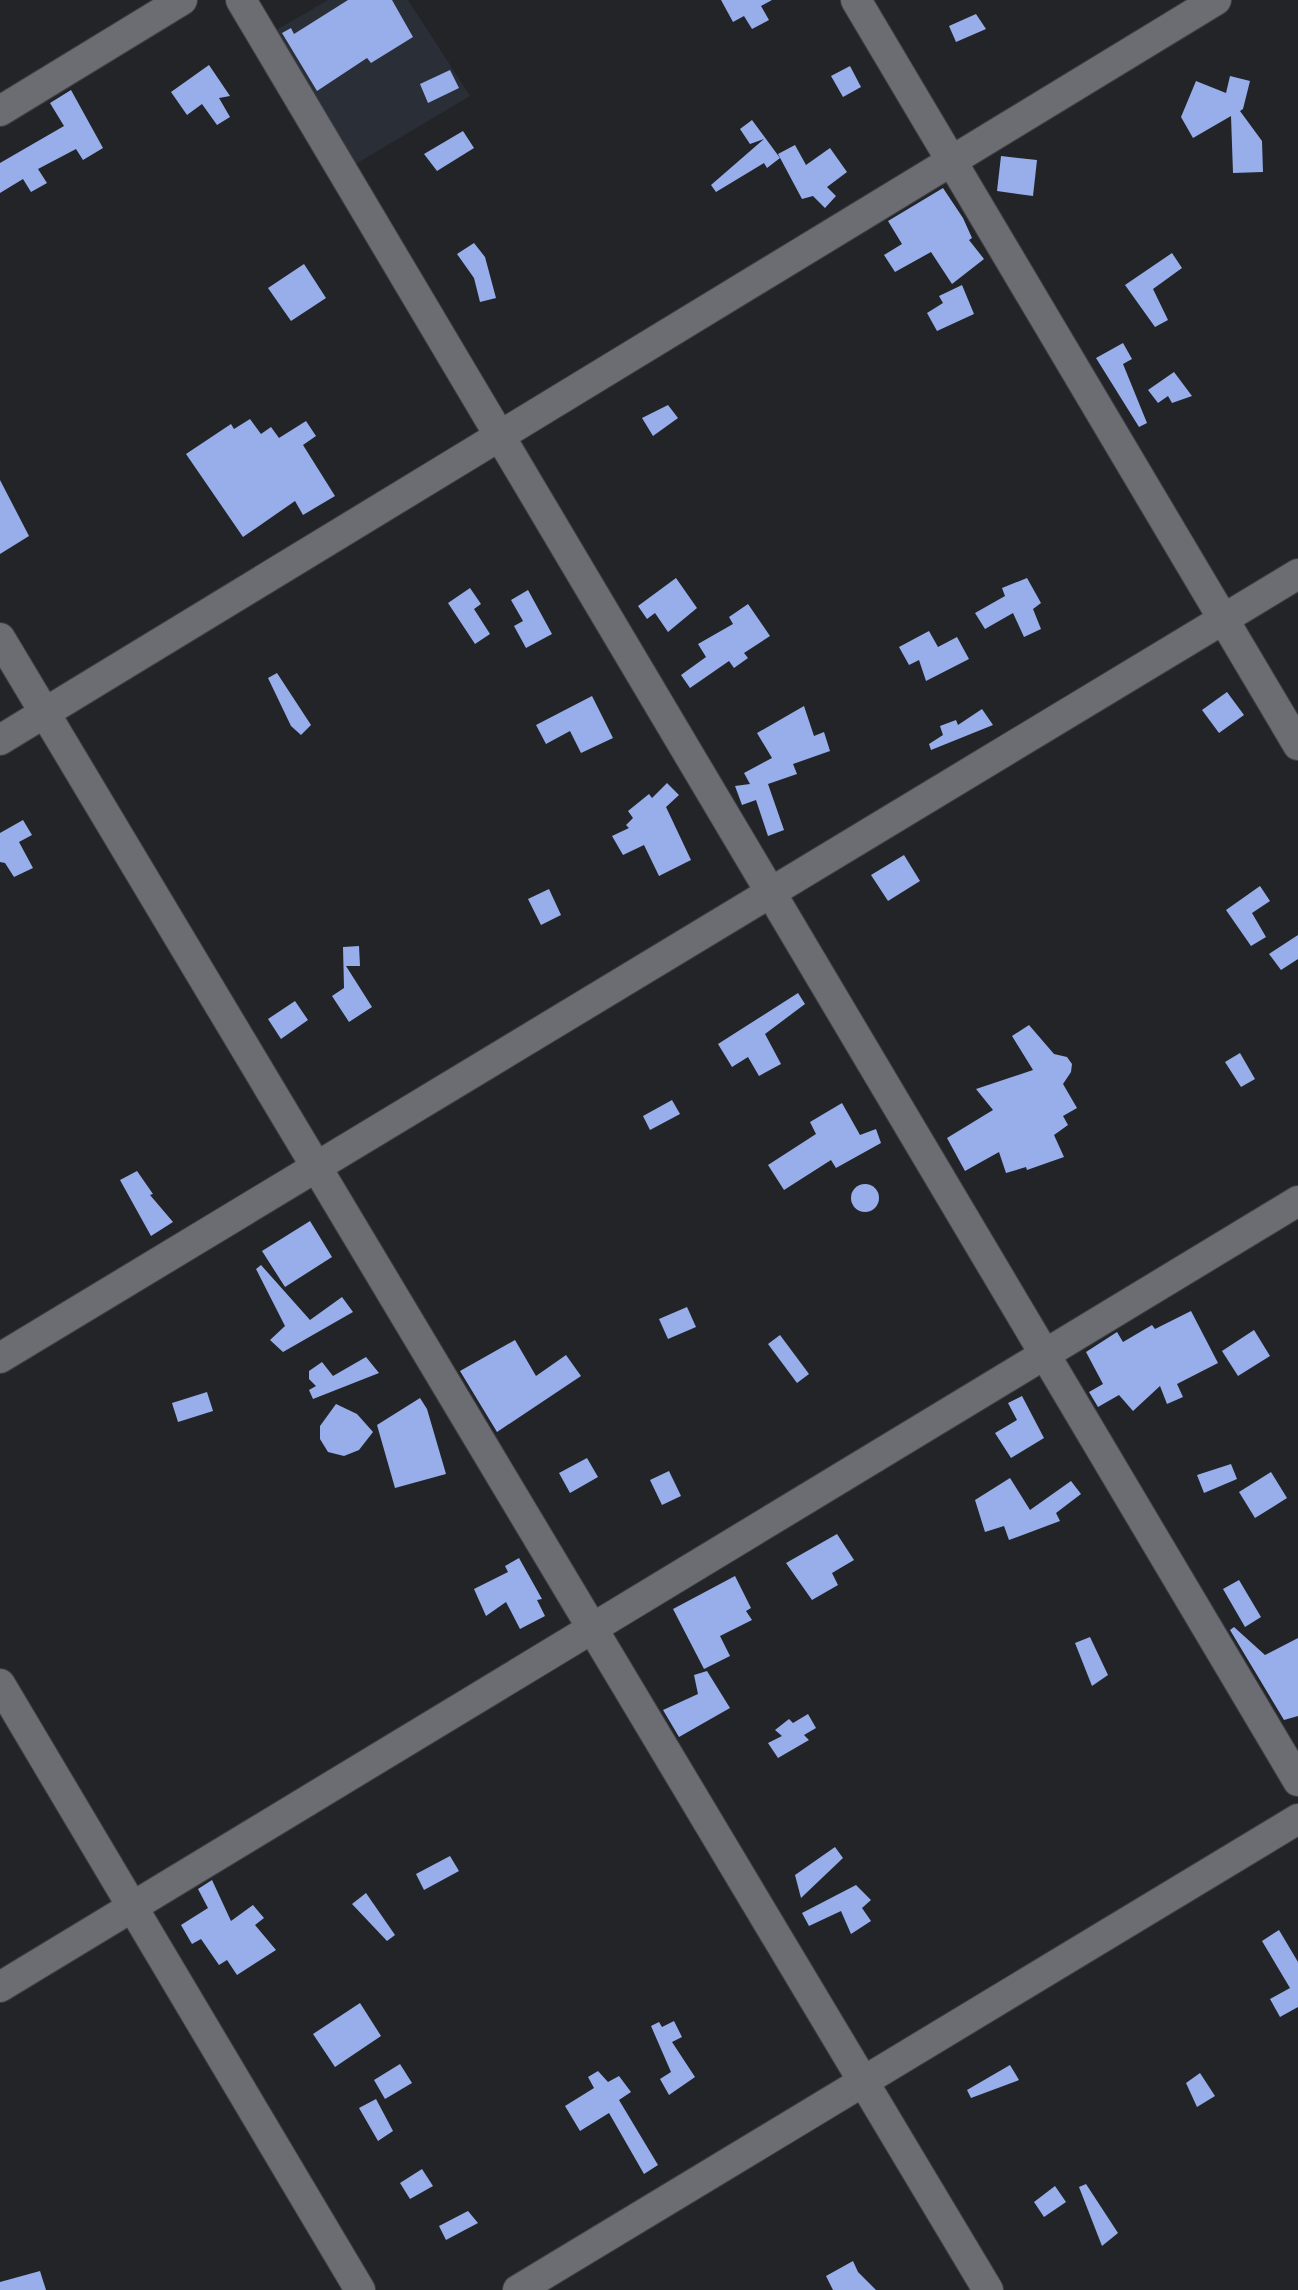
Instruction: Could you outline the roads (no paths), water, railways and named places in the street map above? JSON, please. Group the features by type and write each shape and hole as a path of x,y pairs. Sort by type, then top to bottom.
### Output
{"street":[{"path":"0,111 182,0"},
{"path":"240,0 1298,1782"},
{"path":"856,0 1298,745"},
{"path":"0,740 1216,0"},
{"path":"0,1358 1298,574"},
{"path":"0,638 988,2290"},
{"path":"0,1987 1298,1201"},
{"path":"0,1684 360,2290"},
{"path":"518,2290 1298,1819"}]}
